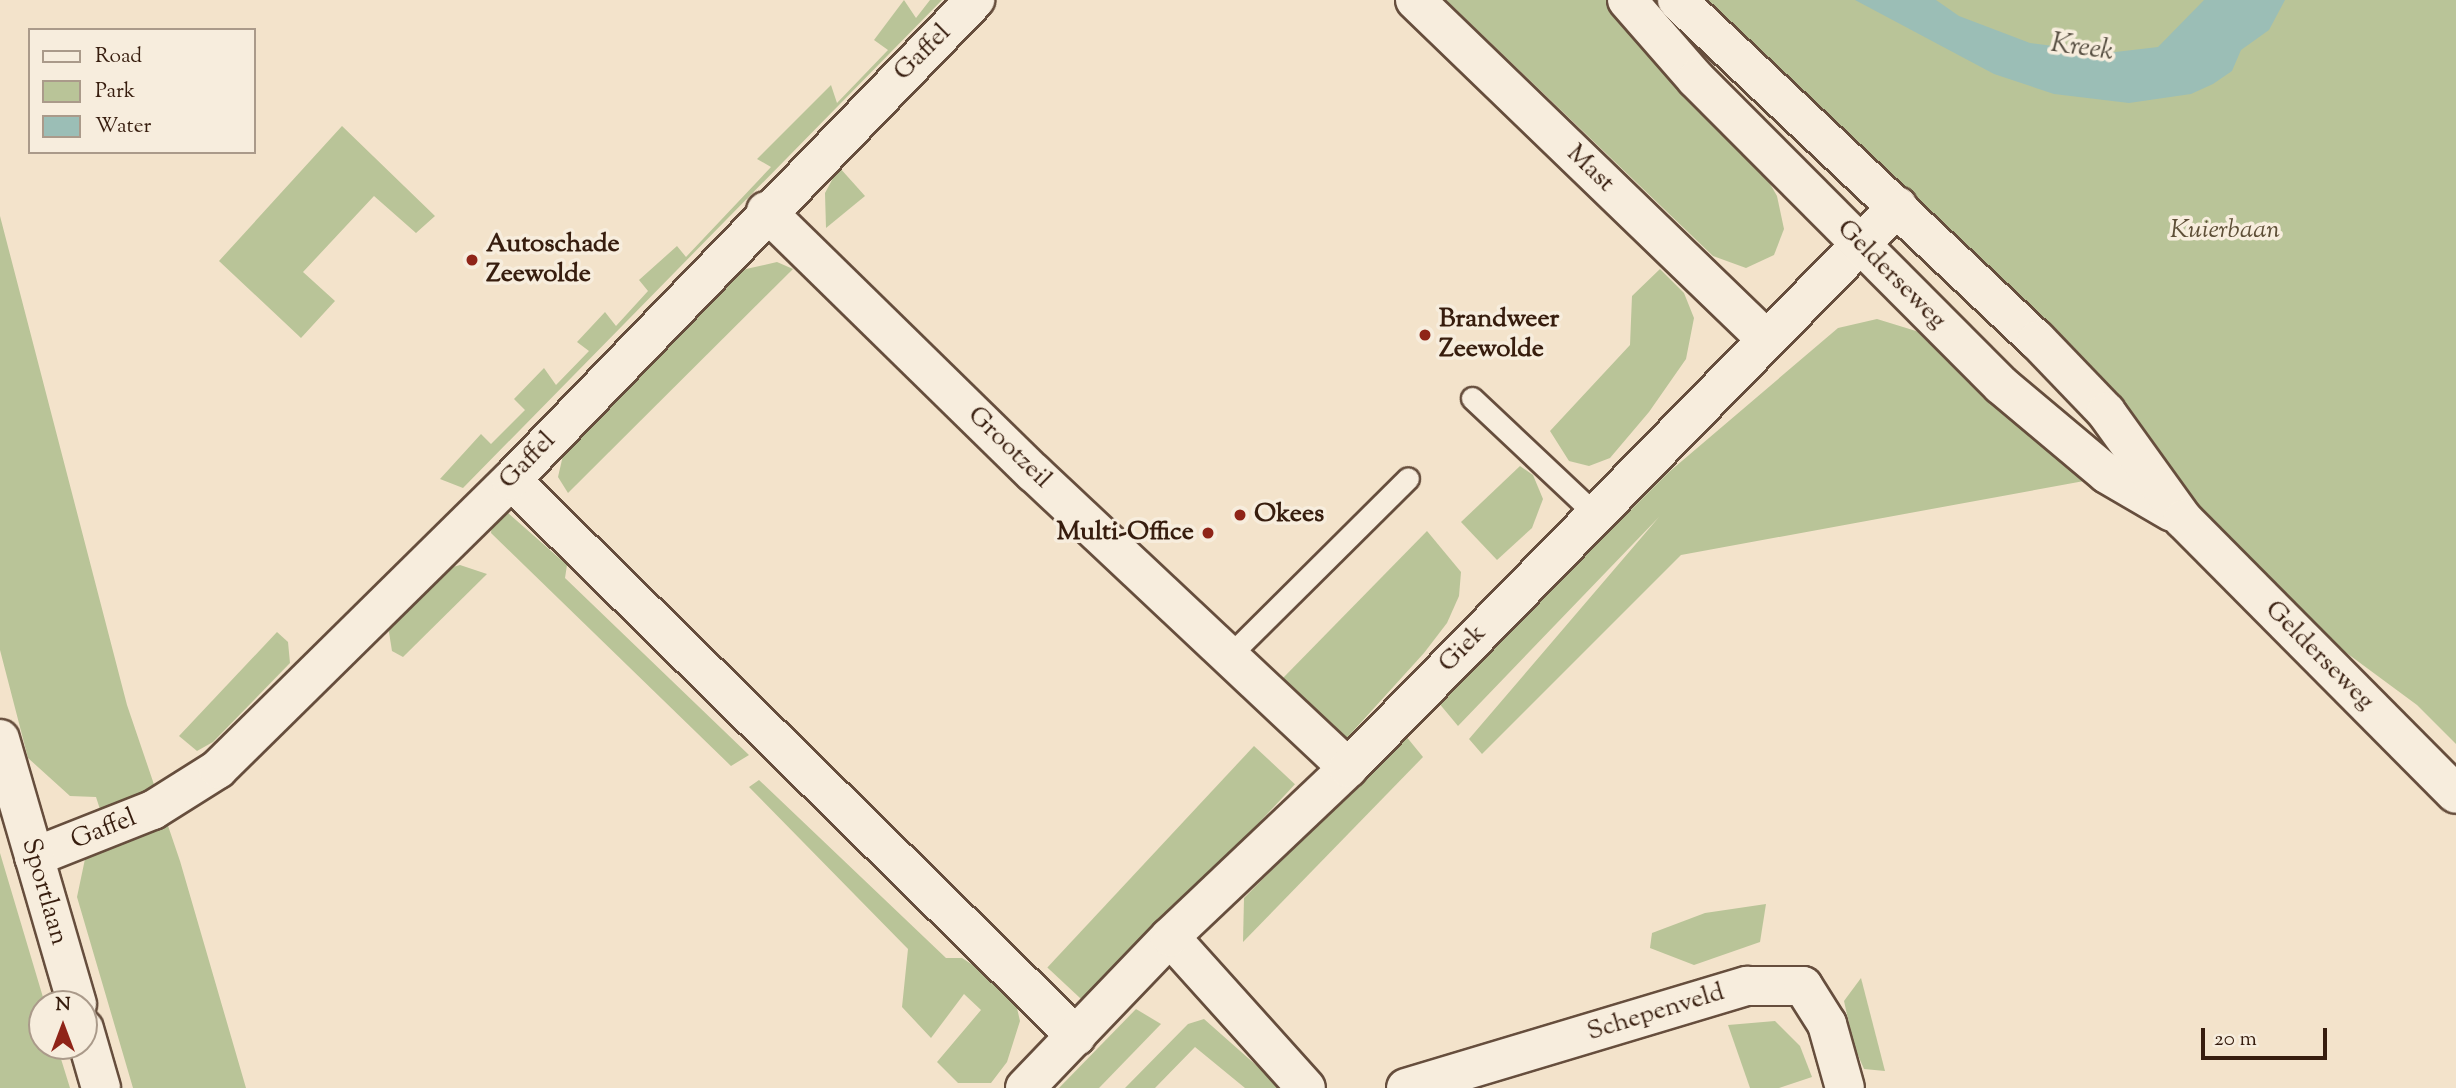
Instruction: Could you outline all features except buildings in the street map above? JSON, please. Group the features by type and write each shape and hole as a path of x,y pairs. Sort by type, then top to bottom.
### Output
{"street":[{"name":"Gaffel","path":"34,857 153,810 218,769 511,480 766,211 975,0"},
{"name":"Mast","path":"1415,0 1765,338"},
{"name":"Gelderseweg","path":"1627,0 1696,79 2001,385 2107,474 2182,519"},
{"name":"Gelderseweg","path":"1677,0 1898,206 2106,412 2182,519 2456,794"},
{"name":"Giek","path":"1025,1088 1170,937 1348,768 1765,338 1898,206"},
{"name":"Grootzeil","path":"766,211 1348,768"},
{"path":"511,480 1076,1036"},
{"name":"Sportlaan","path":"0,739 73,990"},
{"path":"1170,937 1306,1088"},
{"name":"Schepenveld","path":"1406,1088 1747,986 1803,986 1828,1024 1845,1088"},
{"path":"93,1060 101,1088"}],"lane":[{"path":"1472,398 1595,514"},
{"path":"1229,656 1408,478"}],"green space":[{"path":"904,0 916,18 930,0 942,0 463,488 440,479 481,434 491,444 525,410 514,399 544,368 556,385 589,351 577,342 605,312 616,326 648,291 639,280 677,246 686,257 771,167 757,159 831,85 837,103 888,50 874,40"},
{"path":"1446,0 1618,0 1761,168 1777,196 1784,229 1774,255 1746,268 1713,256"},
{"name":"Kuierbaan","path":"1672,0 2456,0 2456,744 2417,705 2249,581"},
{"path":"342,126 435,216 416,233 374,196 303,272 335,301 301,338 219,261"},
{"path":"839,167 865,196 826,228 825,193"},
{"path":"0,216 127,705 180,861 246,1088 133,1088 77,897 85,859 109,837 96,797 70,796 28,758 0,650"},
{"path":"777,262 793,269 568,493 558,477 564,451 726,283 746,269"},
{"path":"1660,269 1684,293 1694,318 1686,359 1649,412 1610,458 1589,466 1569,461 1550,431 1630,345 1632,296"},
{"path":"1877,319 1916,331 1952,352 2095,479 1681,555 1482,754 1469,739 1659,517 1458,726 1438,702 1669,472 1838,328"},
{"path":"1520,466 1533,475 1543,499 1532,528 1497,560 1461,522"},
{"path":"507,512 567,565 565,578 749,755 731,766 491,533 493,515"},
{"path":"1427,531 1461,572 1459,596 1447,623 1424,653 1345,740 1283,678"},
{"path":"460,565 487,574 403,657 392,651 388,626 435,572"},
{"path":"277,632 288,642 290,663 213,742 197,751 179,736"},
{"path":"1405,735 1423,757 1243,942 1244,898"},
{"path":"1254,746 1295,784 1088,1006 1047,968"},
{"path":"759,780 946,958 962,958 1013,991 1020,1021 1007,1062 991,1083 958,1083 937,1062 981,1010 964,994 931,1038 902,1007 908,949 749,787"},
{"path":"0,853 41,990 28,990 28,1060 61,1060 70,1088 0,1088"},
{"path":"1766,904 1760,942 1694,965 1650,948 1652,933 1705,913"},
{"path":"1861,978 1885,1071 1864,1069 1854,1046 1844,1001"},
{"path":"1136,1009 1161,1024 1099,1088 1059,1088"},
{"path":"1204,1019 1282,1088 1245,1088 1195,1047 1155,1088 1125,1088 1188,1024"},
{"path":"1775,1021 1800,1046 1812,1077 1779,1088 1750,1088 1728,1025"}],"water":[{"path":"1855,0 1936,0 1959,16 2030,43 2107,53 2158,47 2204,0 2285,0 2269,30 2241,50 2232,71 2213,84 2191,94 2129,103 2054,94 1994,74"}],"place":[{"name":"Autoschade Zeewolde","path":"472,260"},
{"name":"Brandweer Zeewolde","path":"1425,335"},
{"name":"Okees","path":"1240,515"},
{"name":"Multi-Office","path":"1208,533"}],"water label":[{"name":"Kreek","path":"2082,48"}]}
